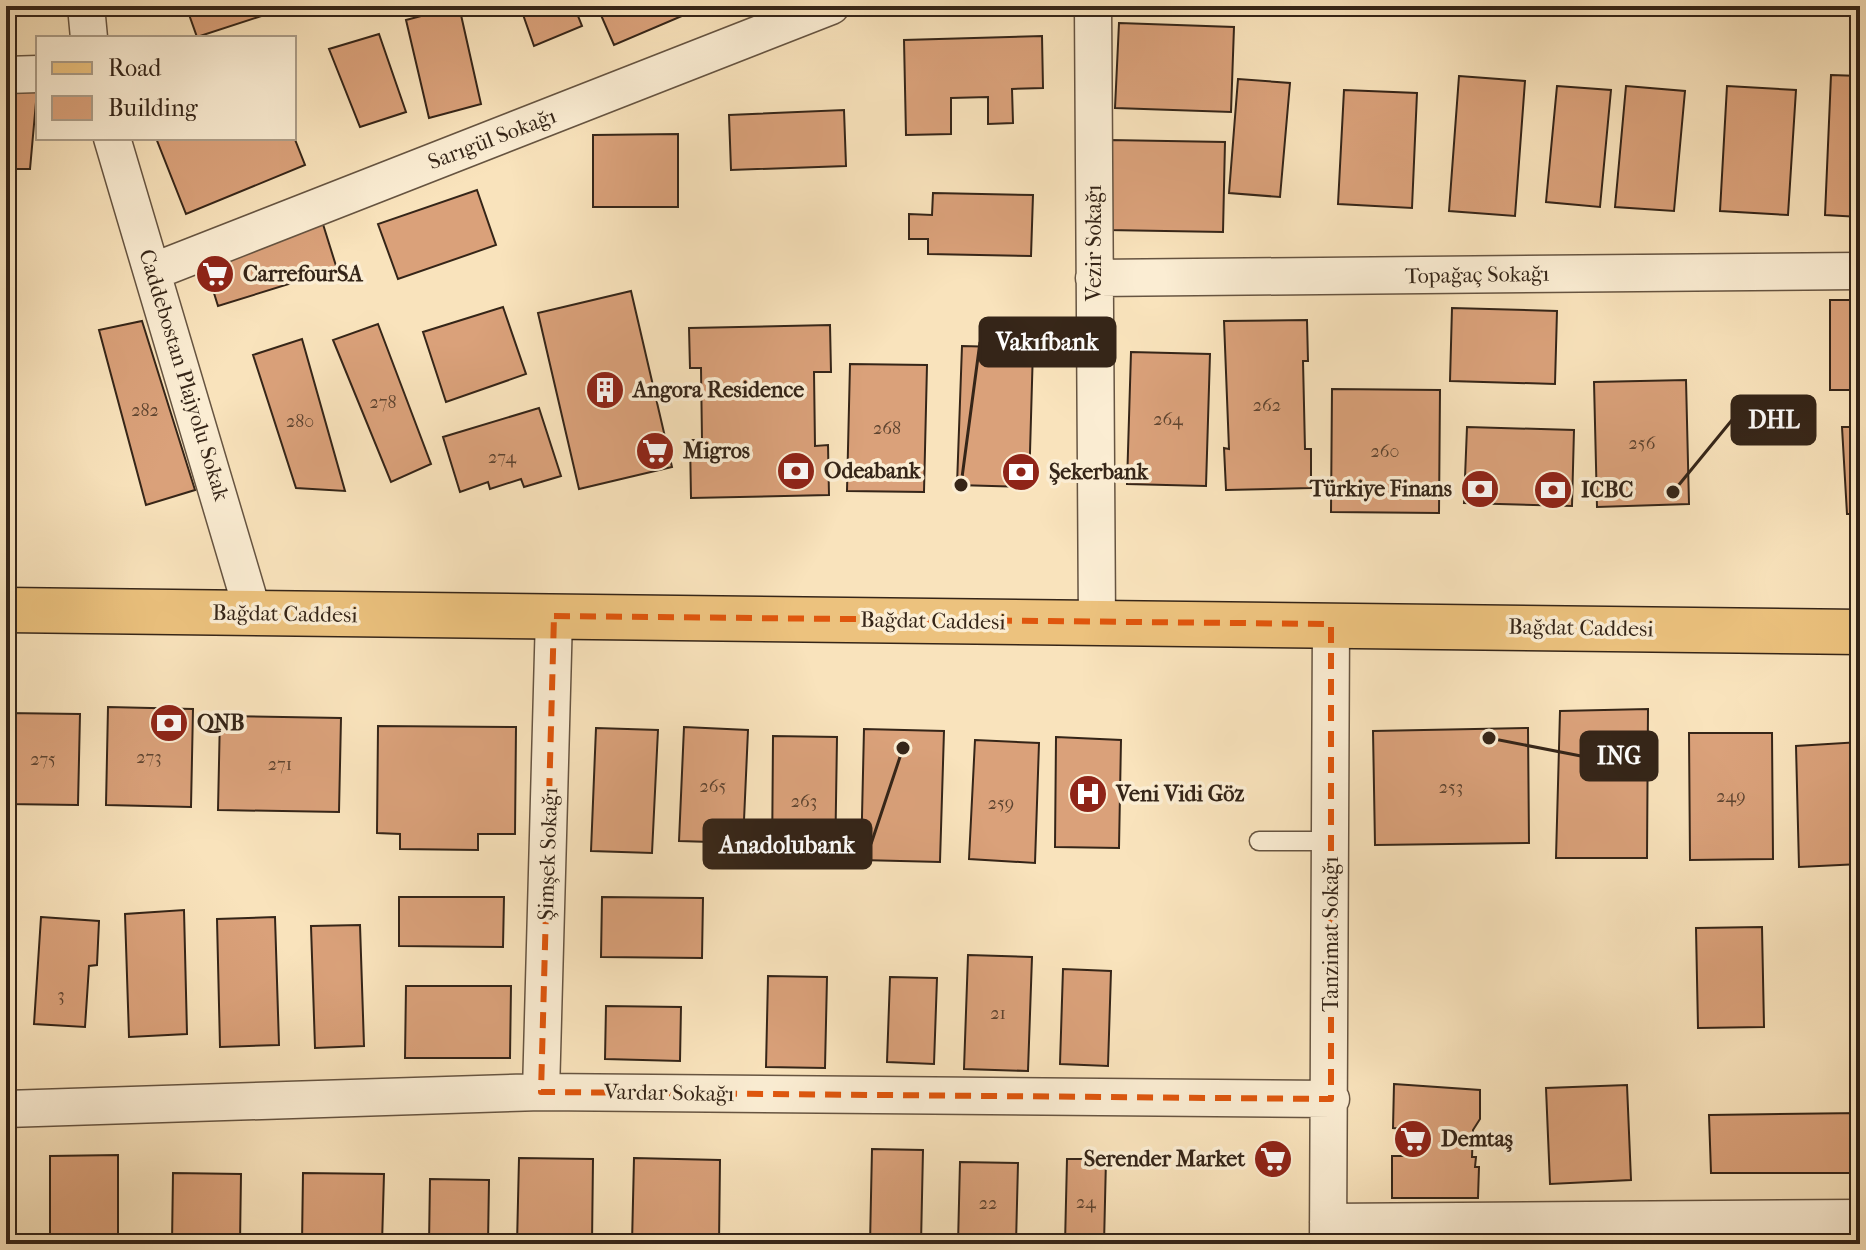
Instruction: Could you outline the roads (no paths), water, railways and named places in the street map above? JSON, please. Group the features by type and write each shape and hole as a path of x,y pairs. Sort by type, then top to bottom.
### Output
{"main road":[{"name":"Bağdat Caddesi","path":"6,610 1860,632"}],"street":[{"path":"86,6 89,36"},
{"name":"Sarıgül Sokağı","path":"152,272 831,6"},
{"name":"Vezir Sokağı","path":"1093,6 1097,623"},
{"path":"6,75 36,74"},
{"name":"Caddebostan Plajyolu Sokak","path":"113,140 253,613"},
{"name":"Topağaç Sokağı","path":"1094,278 1860,271"},
{"name":"Şimşek Sokağı","path":"541,1092 554,616"},
{"name":"Tanzimat Sokağı","path":"1328,1233 1331,624"},
{"name":"Vardar Sokağı","path":"6,1109 541,1092 1331,1099"},
{"path":"1328,1233 1860,1218"}],"lane":[{"path":"1259,841 1331,841"}],"place":[{"name":"CarrefourSA","path":"215,274"},
{"name":"Angora Residence","path":"605,390"},
{"name":"Migros","path":"655,451"},
{"name":"Odeabank","path":"796,471"},
{"name":"Şekerbank","path":"1021,472"},
{"name":"Vakıfbank","path":"961,485"},
{"name":"Türkiye Finans","path":"1480,489"},
{"name":"ICBC","path":"1553,490"},
{"name":"DHL","path":"1673,492"},
{"name":"QNB","path":"169,723"},
{"name":"ING","path":"1489,738"},
{"name":"Anadolubank","path":"903,748"},
{"name":"Veni Vidi Göz","path":"1088,794"},
{"name":"Demtaş","path":"1413,1139"},
{"name":"Serender Market","path":"1273,1159"}]}
